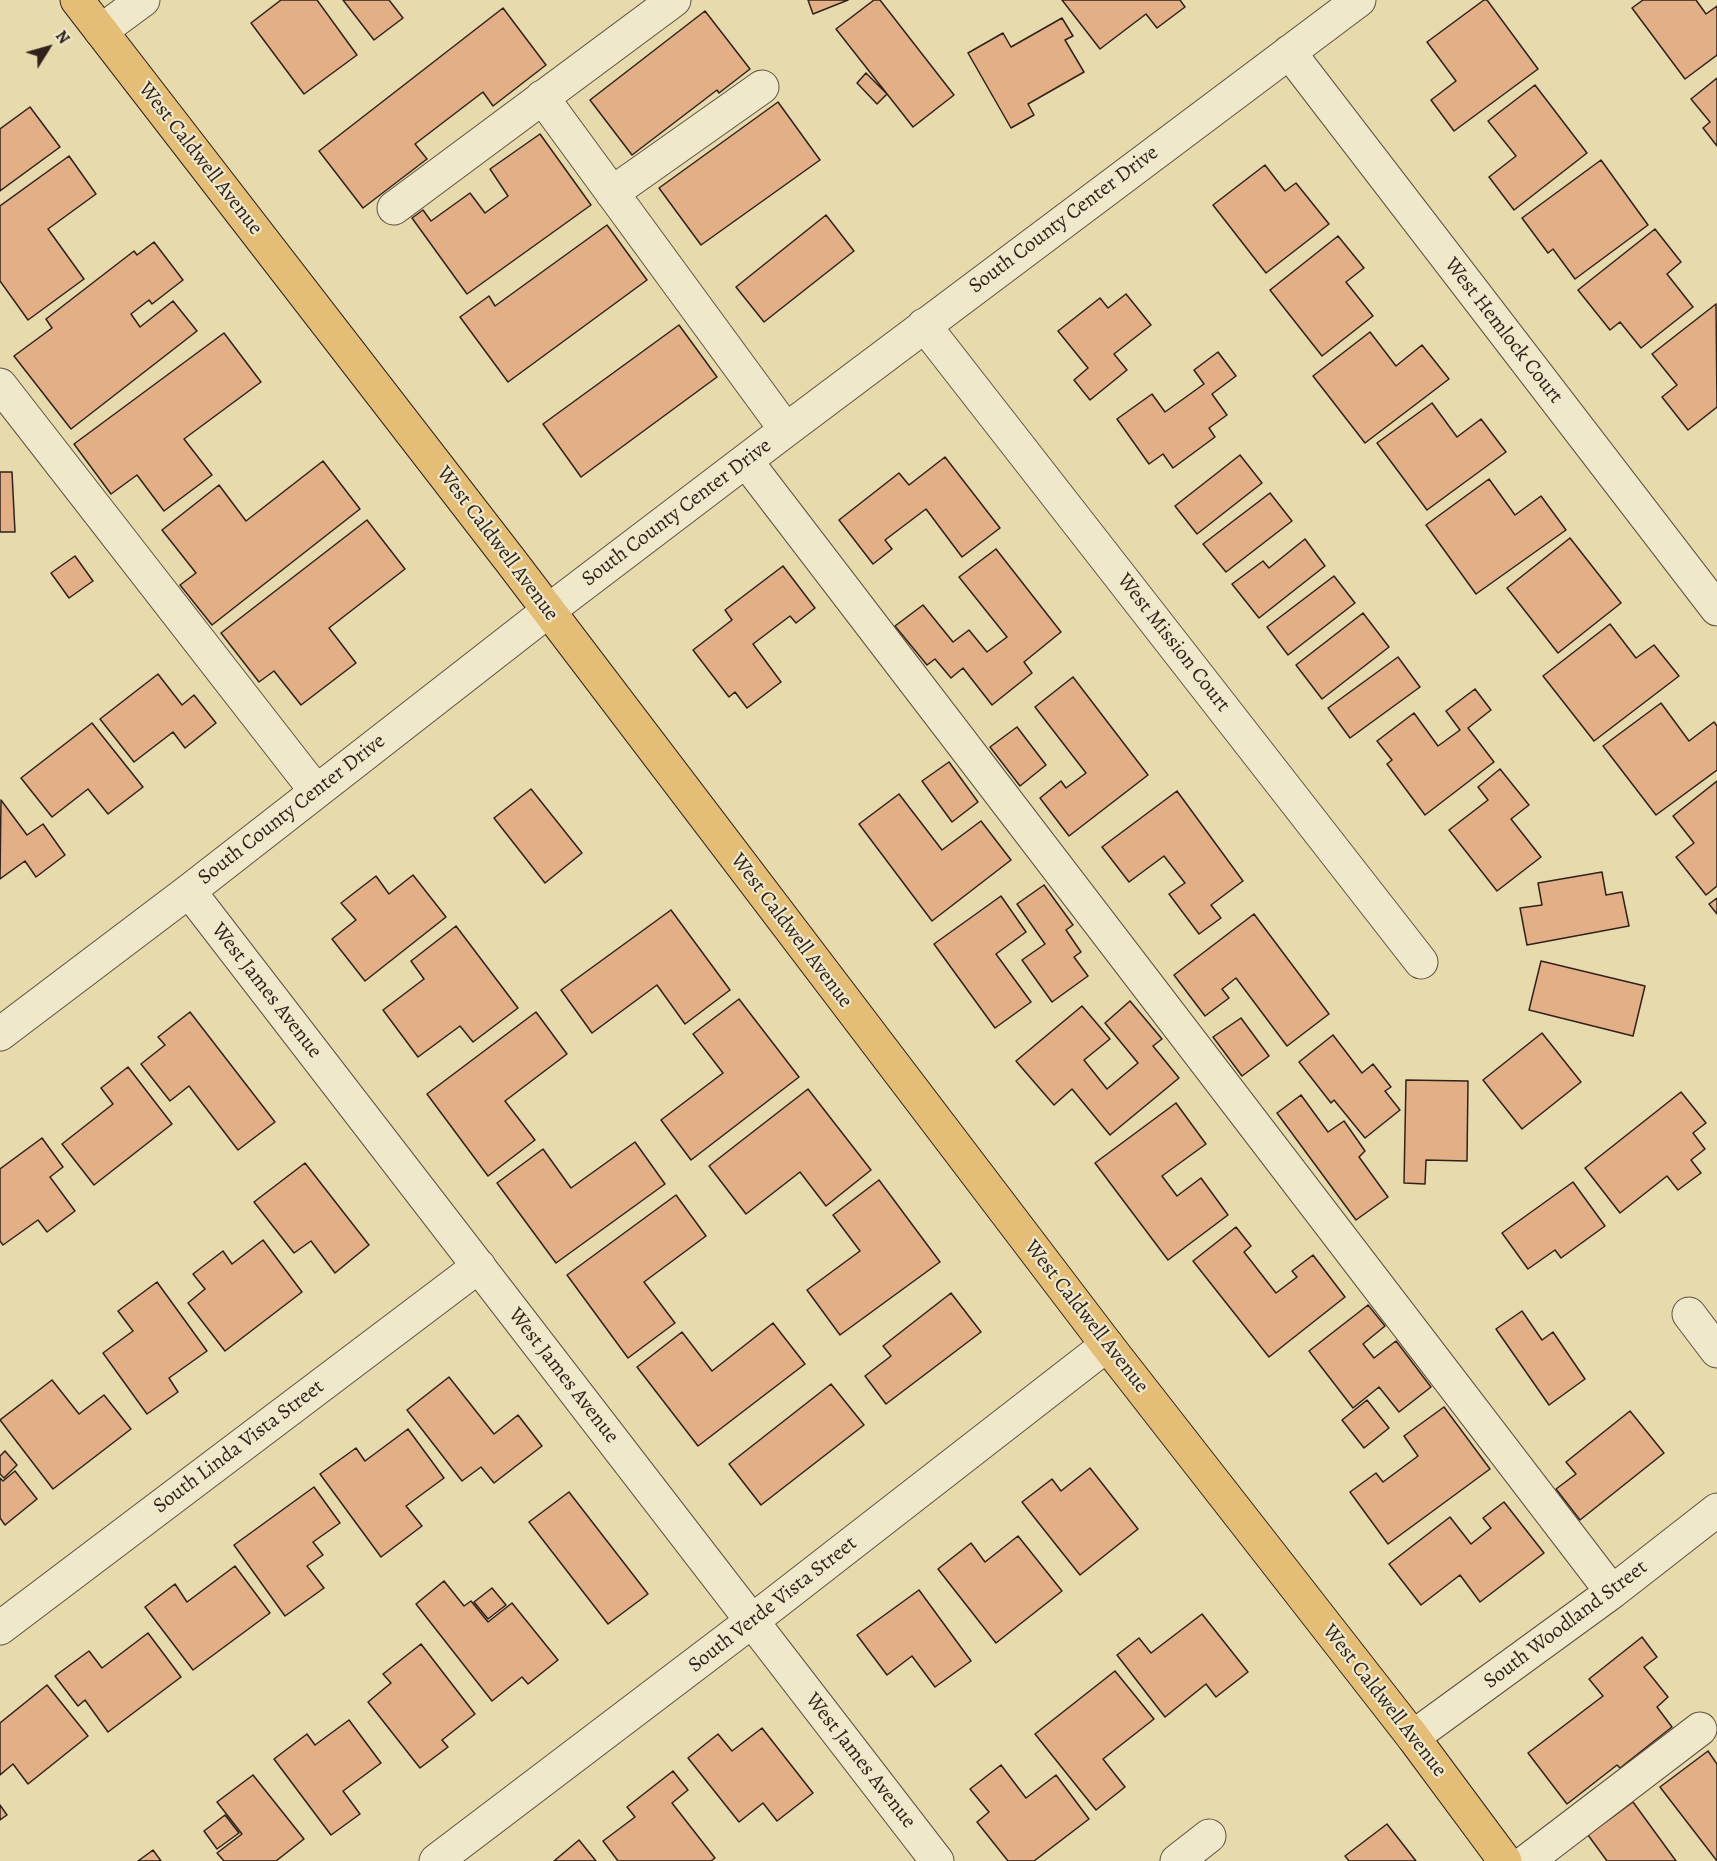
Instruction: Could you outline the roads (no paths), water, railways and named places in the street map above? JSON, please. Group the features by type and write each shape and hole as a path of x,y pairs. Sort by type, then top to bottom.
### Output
{"main road":[{"name":"West Caldwell Avenue","path":"77,0 548,611 1107,1345 1413,1737 1505,1861"}],"street":[{"path":"101,32 143,0"},
{"path":"394,208 674,0"},
{"name":"South County Center Drive","path":"0,1034 189,891 548,611 924,325 1359,0"},
{"name":"West Hemlock Court","path":"1289,52 1717,609"},
{"path":"612,193 762,87"},
{"path":"542,97 786,430"},
{"name":"West Mission Court","path":"924,325 1421,962"},
{"path":"0,385 316,791"},
{"path":"746,461 1612,1593"},
{"name":"West James Avenue","path":"189,891 937,1861"},
{"name":"South Linda Vista Street","path":"0,1628 479,1266"},
{"path":"1689,1314 1717,1351"},
{"name":"South Verde Vista Street","path":"436,1861 752,1621 1107,1345"},
{"name":"South Woodland Street","path":"1413,1737 1612,1593 1717,1510"},
{"path":"1527,1861 1700,1730"},
{"path":"1177,1861 1209,1836"}]}
